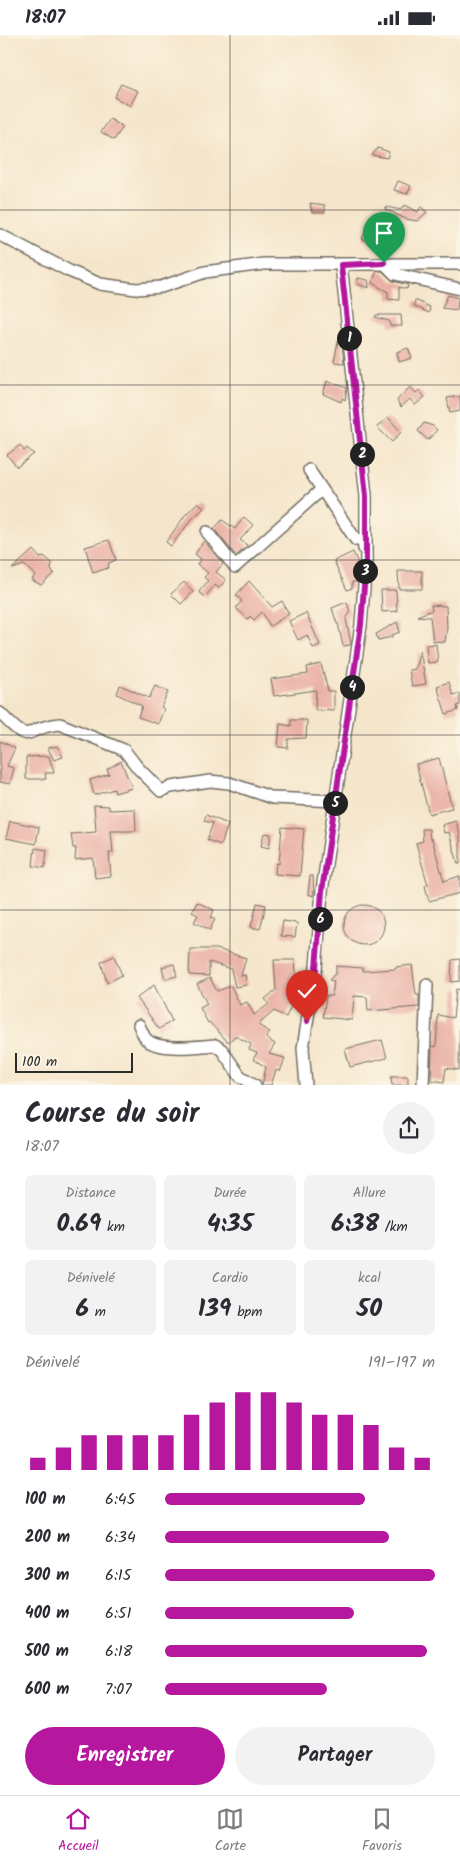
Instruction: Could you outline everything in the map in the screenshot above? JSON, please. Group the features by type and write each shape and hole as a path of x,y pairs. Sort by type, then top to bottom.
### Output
{"street":[{"path":"0,235 69,271 100,284 136,289 161,287 205,272 236,266 264,264 460,264"},
{"path":"384,263 395,274 460,289"},
{"path":"306,1085 303,1049 316,968 322,891 361,625 366,561 366,496 341,265"},
{"path":"310,470 348,530 356,540 363,540 366,561"},
{"path":"207,532 235,567 321,490"},
{"path":"0,713 21,733 27,735 51,725 60,724 124,750 138,768 161,791 171,787 210,781 229,783 273,798 336,801"},
{"path":"423,1085 427,985"},
{"path":"139,1025 146,1039 160,1046 215,1045 222,1050 240,1076 255,1085"}],"building":[{"path":"121,84 138,91 130,106 114,97"},
{"path":"110,119 123,127 114,140 101,132"},
{"path":"378,148 389,152 387,158 372,155"},
{"path":"398,181 411,186 407,194 394,190"},
{"path":"310,203 325,205 325,212 312,212"},
{"path":"404,205 418,212 421,207 427,212 417,221 406,219 385,209 386,207 401,210"},
{"path":"365,232 377,235 377,244 362,239"},
{"path":"377,271 382,271 393,281 408,285 407,289 399,287 399,300 388,299 388,292 372,283"},
{"path":"358,278 368,280 369,288 357,284"},
{"path":"448,295 458,298 457,310 442,308"},
{"path":"415,300 430,307 429,313 414,306"},
{"path":"376,315 401,315 402,326 390,326 389,321 375,317"},
{"path":"338,341 342,344 344,363 334,362"},
{"path":"408,348 412,358 399,362 397,352"},
{"path":"327,381 347,388 345,400 342,398 341,402 323,394"},
{"path":"410,387 416,393 419,390 425,397 415,405 410,399 401,407 397,400"},
{"path":"460,396 460,411 450,413 447,398"},
{"path":"388,417 401,432 392,442 377,427"},
{"path":"424,423 433,426 437,430 428,440 418,431"},
{"path":"20,445 24,451 27,448 34,454 17,467 7,455"},
{"path":"198,502 204,508 192,519 171,546 166,542 186,514"},
{"path":"244,517 253,525 240,540 247,545 246,547 236,556 214,529 222,520 235,529"},
{"path":"109,540 116,560 109,563 108,568 93,573 85,547"},
{"path":"204,541 223,564 216,572 226,580 219,588 215,585 205,597 199,592 208,581 204,577 208,573 197,564 201,559 195,554"},
{"path":"33,550 40,558 44,556 52,563 51,570 54,573 41,585 32,580 35,575 24,565 12,569"},
{"path":"353,552 358,563 357,582 352,582 352,588 347,590 334,561"},
{"path":"398,571 422,571 422,589 399,589"},
{"path":"249,581 272,607 282,601 289,614 270,626 262,612 254,620 250,616 248,619 236,608 242,601 236,595"},
{"path":"184,582 193,592 181,604 171,594"},
{"path":"381,590 396,590 397,611 382,612"},
{"path":"347,602 350,613 346,619 351,643 350,645 343,646 338,623 332,608"},
{"path":"431,605 446,606 447,628 445,642 433,641 430,617 417,616 432,610"},
{"path":"306,613 320,645 313,648 307,635 298,640 289,621"},
{"path":"397,622 400,632 392,635 392,637 378,640 376,634"},
{"path":"436,644 438,662 428,663 426,645"},
{"path":"420,650 426,684 412,686 409,670 415,669"},
{"path":"321,664 328,691 334,691 334,711 315,710 316,690 274,696 271,679 308,674 307,667"},
{"path":"449,682 453,695 460,693 460,705 457,706 458,710 446,714 437,686"},
{"path":"120,685 149,698 155,686 168,692 161,707 164,709 158,724 138,717 142,706 117,694"},
{"path":"291,720 307,720 306,738 288,739 288,748 278,747 280,724 291,726"},
{"path":"0,741 15,748 7,766 14,768 10,784 0,782"},
{"path":"57,746 63,757 54,760 48,748"},
{"path":"49,756 54,773 45,773 46,779 26,779 26,757"},
{"path":"439,758 452,808 429,814 416,764"},
{"path":"121,761 132,788 115,793 114,789 94,795 90,780 109,774 107,769"},
{"path":"94,805 109,806 109,810 135,809 136,831 111,831 113,853 109,853 111,876 95,878 93,858 75,860 76,848 73,848 71,834 96,832"},
{"path":"206,815 228,824 221,845 207,840 213,823 204,821"},
{"path":"10,821 39,827 36,844 6,838"},
{"path":"456,821 460,835 460,864 458,864 449,832 444,833 442,825"},
{"path":"282,827 304,829 300,876 275,874 276,863 279,864"},
{"path":"422,829 429,829 430,839 432,839 444,881 460,876 460,893 429,901 425,886 428,885 416,843 423,841"},
{"path":"264,833 271,834 269,848 261,846"},
{"path":"35,848 47,850 45,868 33,866"},
{"path":"310,876 313,876 314,896 308,894"},
{"path":"197,902 214,910 211,917 215,919 210,930 194,922 198,915 192,912"},
{"path":"257,903 266,905 260,929 251,927"},
{"path":"368,905 375,908 381,914 384,925 383,933 375,942 368,945 360,945 353,942 345,933 344,921 347,914 356,906"},
{"path":"283,921 297,923 295,937 281,936"},
{"path":"190,949 217,949 246,958 241,976 245,975 247,985 235,987 231,969 209,962 209,976 189,975"},
{"path":"114,956 122,975 107,983 101,962"},
{"path":"460,959 460,981 451,982 452,960"},
{"path":"274,960 295,960 296,974 294,978 306,985 299,1010 292,1004 286,1017 274,1011 258,1025 270,1032 266,1038 275,1044 269,1054 285,1058 280,1072 276,1070 271,1085 262,1085 266,1067 253,1059 257,1053 249,1050 251,1044 235,1036 228,1042 208,1023 200,1008 207,1004 197,984 210,978 217,991 231,986 240,1005 247,1002 254,1015 269,1004 265,999 276,990"},
{"path":"174,964 177,976 165,979 162,967"},
{"path":"412,965 416,995 419,995 419,1007 368,1011 367,997 354,996 352,1020 323,1017 326,996 332,996 334,981 329,980 336,973 336,966 363,968 363,971 396,969 396,967"},
{"path":"154,985 172,1021 159,1029 137,998"},
{"path":"456,989 460,990 459,1070 446,1068 444,1082 431,1080 432,1046 436,1047 438,1015 453,1018"},
{"path":"382,1040 387,1058 350,1067 345,1049"},
{"path":"391,1076 408,1076 408,1085 392,1085"}],"route":[{"path":"307,1021 316,968 322,891 361,625 366,561 366,496 341,265 384,263"}]}
